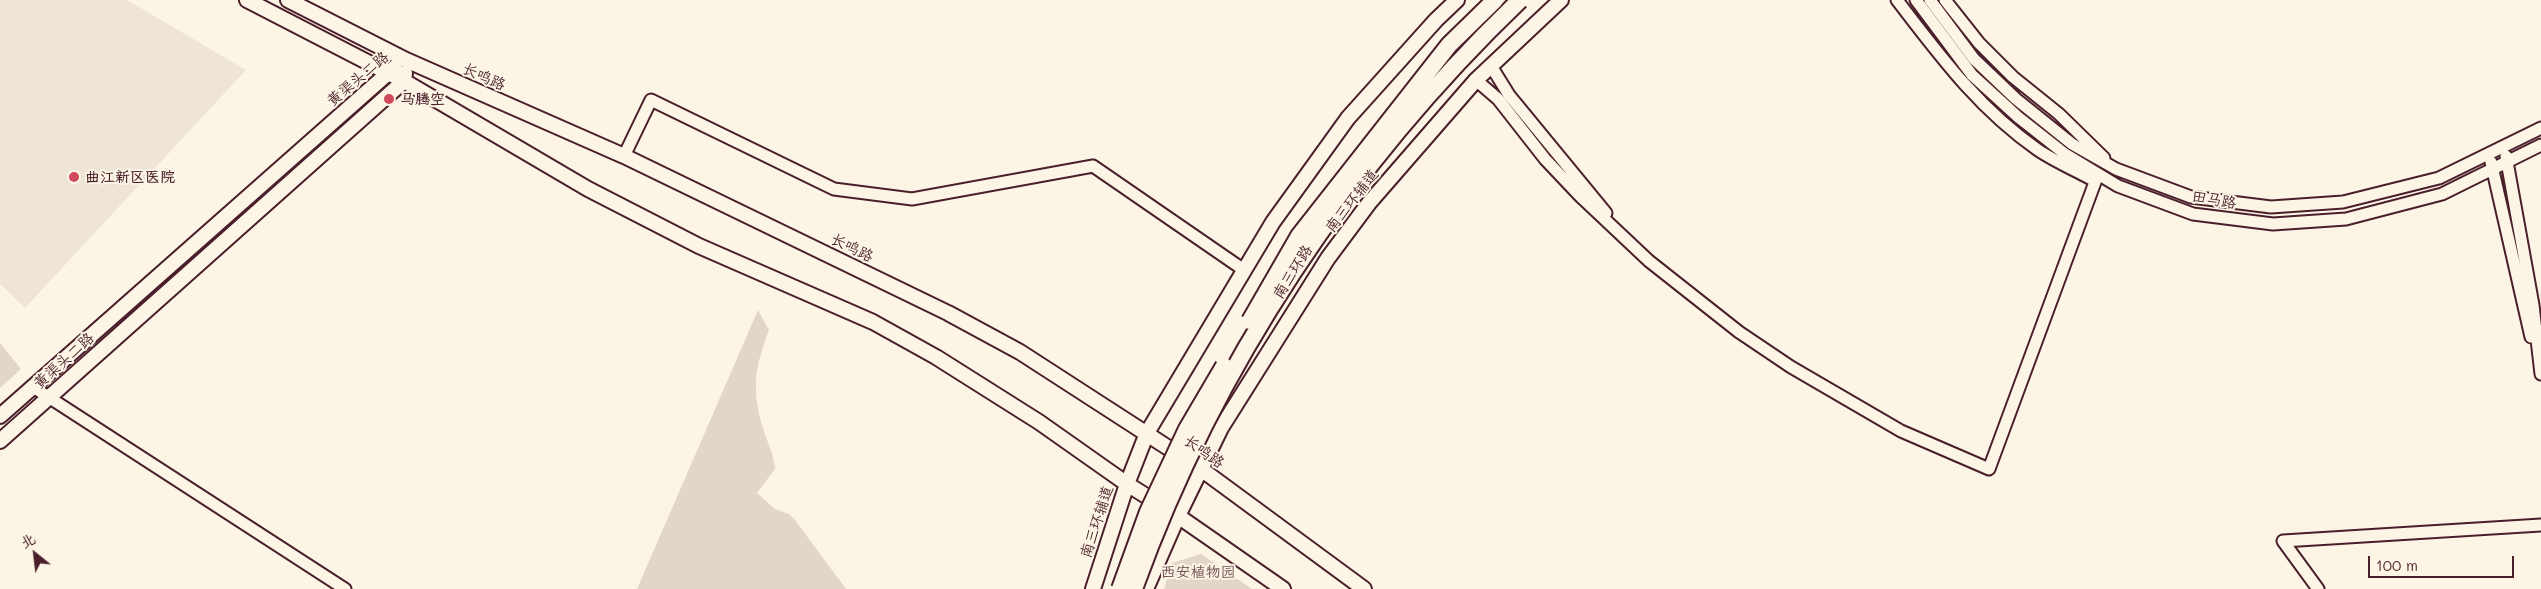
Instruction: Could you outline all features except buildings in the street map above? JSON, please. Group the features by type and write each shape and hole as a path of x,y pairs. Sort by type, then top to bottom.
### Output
{"highway":[{"name":"南三环路","path":"1120,589 1148,512 1187,429 1299,236 1444,51 1494,0"},
{"name":"南三环路","path":"1134,589 1186,462 1235,367 1303,254 1387,145 1479,39 1520,0"}],"main road":[{"path":"247,0 388,72 588,189 699,246 872,322 936,357 1039,422 1283,589"},
{"name":"长鸣路","path":"288,0 406,60 624,156 948,313 1020,352 1201,469 1364,589"},
{"name":"南三环辅道","path":"1093,589 1127,484 1147,433 1273,222 1348,118 1436,20 1457,0"},
{"name":"南三环辅道","path":"1146,589 1178,516 1242,392 1328,258 1369,203 1476,80 1561,0"},
{"name":"黄渠头二路","path":"0,416 388,72 406,60"},
{"name":"黄渠头二路","path":"0,441 48,396 404,81 406,60"}],"street":[{"path":"1476,80 1498,99 1544,159 1580,196 1649,260 1694,297 1791,368 1901,431 1989,469 2097,177 2038,150 1986,107 1944,64 1897,0"},
{"name":"田马路","path":"1916,0 1972,75 2018,117 2065,154 2097,177 2193,214 2273,224 2355,216 2442,194 2541,145"},
{"name":"田马路","path":"1930,0 1974,59 2016,99 2072,144 2116,170 2190,197 2271,207 2343,202 2439,178 2541,128"},
{"path":"1946,0 1979,43 2013,77 2059,114 2116,170"},
{"path":"1491,66 1509,95 1549,146 1586,187 1619,231"},
{"path":"624,156 651,100 834,189 912,199 1093,166 1244,270"},
{"path":"2504,146 2533,305 2541,374"},
{"path":"2489,153 2519,292 2541,374"},
{"path":"33,386 345,589"},
{"path":"2318,589 2283,541 2541,525"}],"shaded area":[{"name":"曲江新区医院","path":"0,0 127,0 246,70 25,308 0,284"}],"green space":[{"path":"758,310 769,330 760,355 756,378 757,401 775,469 757,493 775,509 789,514 795,520 846,589 637,589"},
{"path":"0,343 21,369 0,388"},
{"name":"西安植物园","path":"1201,554 1252,589 1164,589 1172,563"}],"place":[{"name":"马腾空","path":"389,99"},
{"name":"曲江新区医院","path":"74,177"}]}
